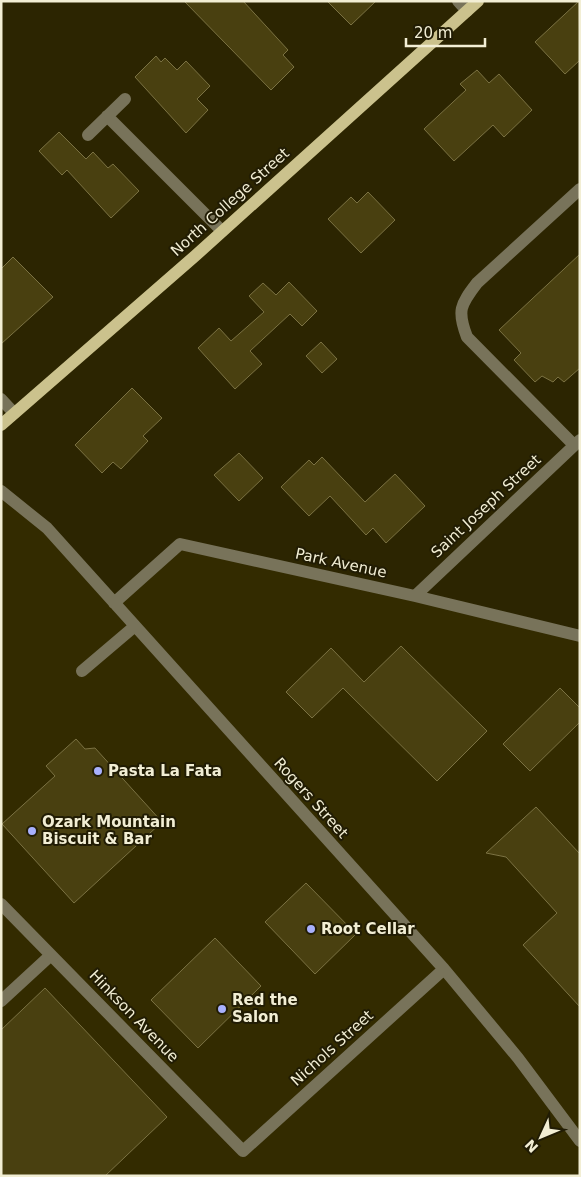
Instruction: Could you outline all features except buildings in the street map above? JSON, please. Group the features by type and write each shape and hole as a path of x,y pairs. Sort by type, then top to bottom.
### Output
{"main road":[{"name":"North College Street","path":"1,425 222,231 478,1"}],"street":[{"path":"458,1 467,11"},
{"path":"88,135 124,99"},
{"path":"107,116 222,231"},
{"path":"577,443 467,337 460,318 462,301 477,283 580,189"},
{"path":"1,399 14,413"},
{"name":"Saint Joseph Street","path":"415,596 577,443"},
{"name":"Rogers Street","path":"1,491 47,528 444,969 518,1058 580,1141"},
{"name":"Park Avenue","path":"114,603 180,544 415,596 580,636"},
{"path":"82,670 135,626"},
{"name":"Hinkson Avenue","path":"1,904 243,1151"},
{"path":"1,1001 51,955"},
{"name":"Nichols Street","path":"243,1151 444,969"}],"shaded area":[{"path":"1,497 45,530 114,604 180,545 580,638 580,1176 1,1176"}],"place":[{"name":"Pasta La Fata","path":"98,771"},
{"name":"Ozark Mountain Biscuit & Bar","path":"32,831"},
{"name":"Root Cellar","path":"311,929"},
{"name":"Red the Salon","path":"222,1009"}]}
